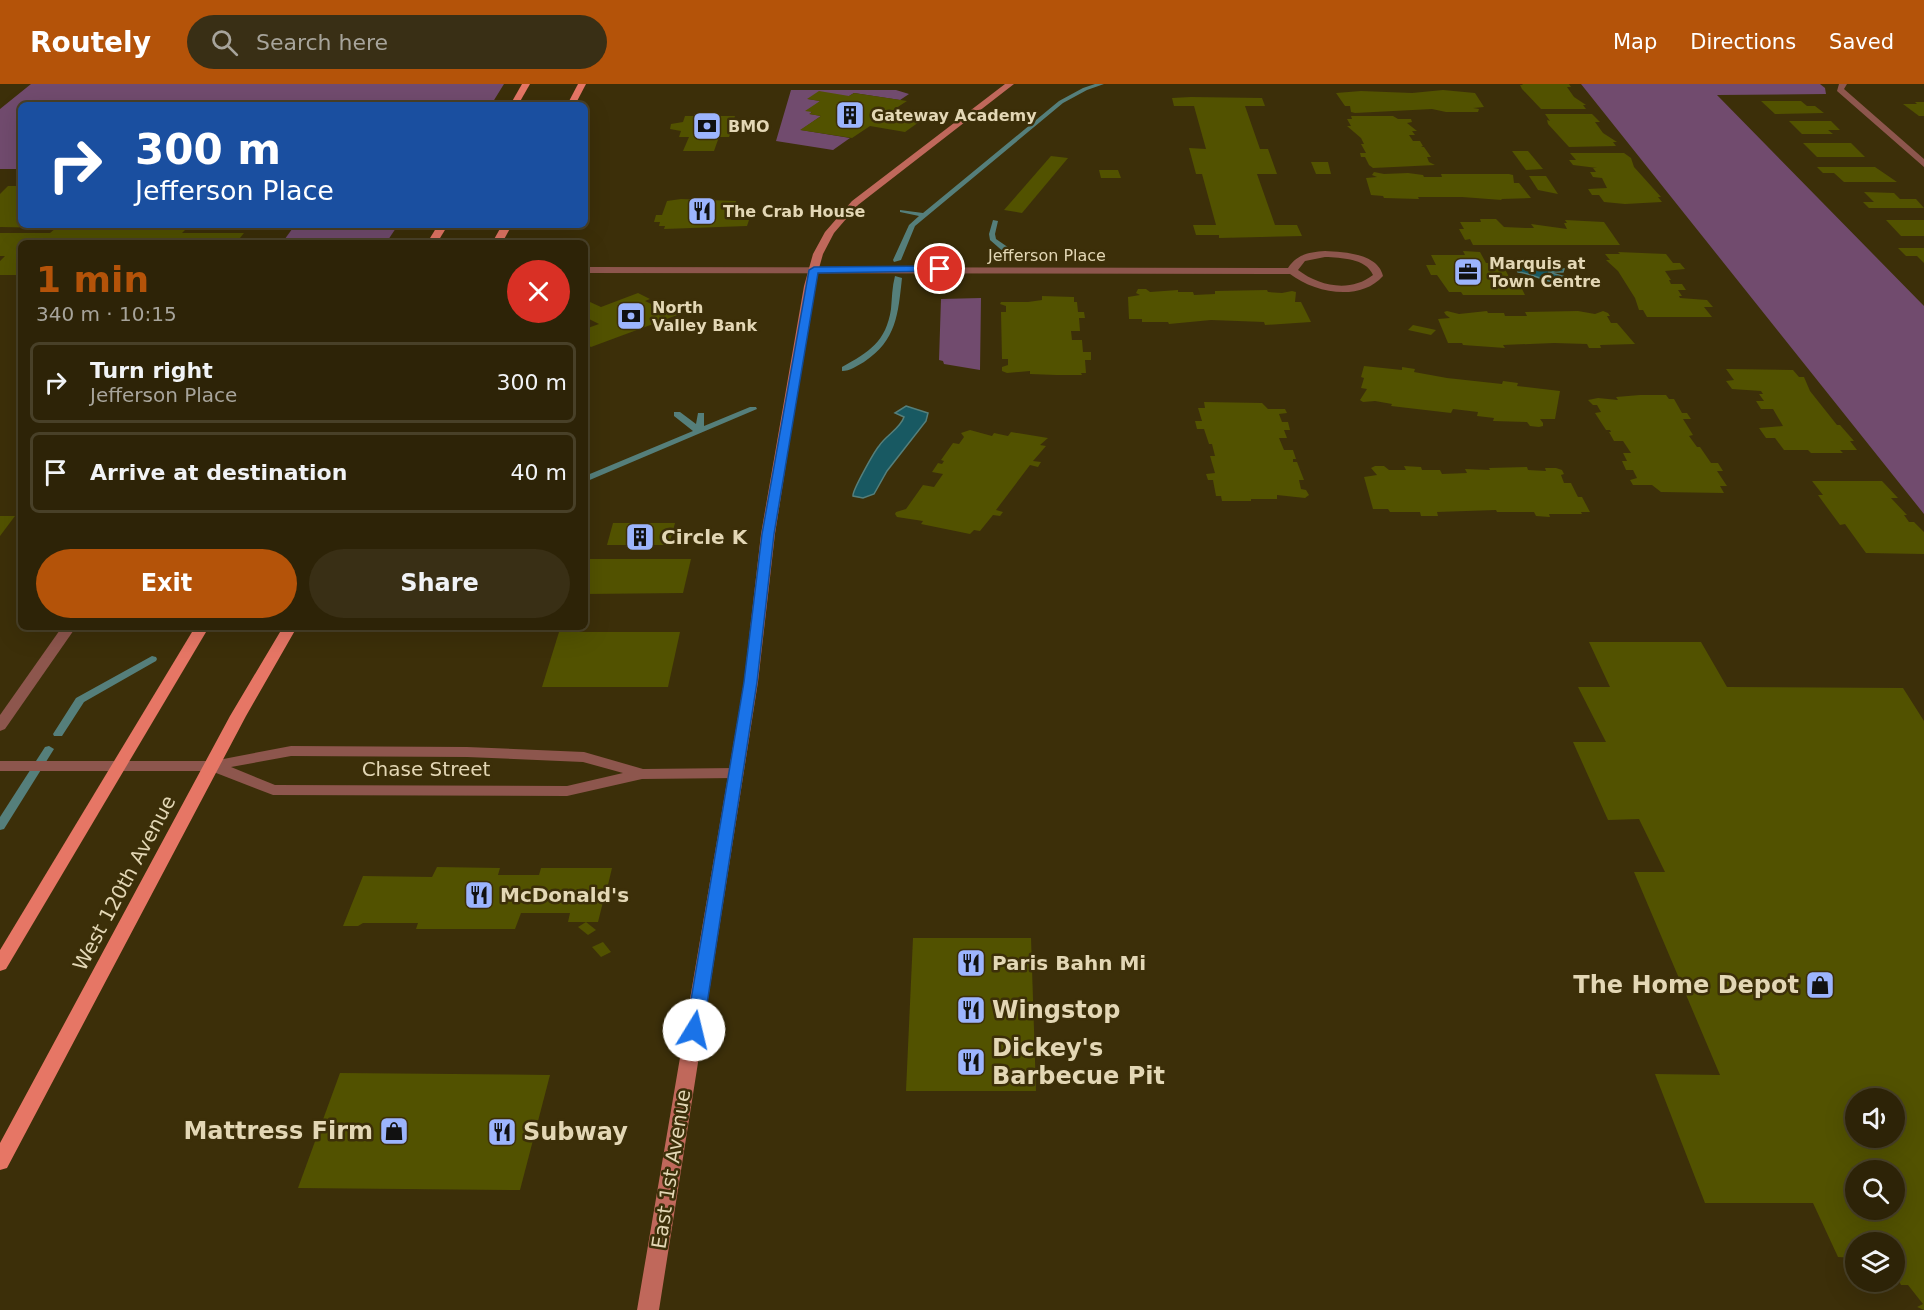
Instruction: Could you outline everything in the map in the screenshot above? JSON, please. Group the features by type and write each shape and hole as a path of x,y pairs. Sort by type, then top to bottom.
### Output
{"main road":[{"path":"516,102 526,84"},
{"path":"573,102 582,84"},
{"path":"0,965 200,630"},
{"name":"West 120th Avenue","path":"0,1162 288,630"}],"street":[{"name":"East 1st Avenue","path":"648,1310 736,773 768,534 818,254 830,232 855,203 1010,84"},
{"path":"1842,84 1840,89 1924,164"},
{"path":"1325,254 1365,261 1373,265 1378,276 1366,285 1340,288 1312,284 1301,279 1292,271 1302,258 1325,254"},
{"name":"Jefferson Place","path":"588,270 1292,271"},
{"path":"0,726 67,630"},
{"name":"Chase Street","path":"6,766 213,766 291,751 467,752 584,757 642,774"},
{"name":"Chase Street","path":"213,766 273,790 567,791 642,774 736,773"}],"shaded area":[{"path":"31,84 504,84 493,102 18,102 18,169 0,169 0,109"},
{"path":"1581,84 1820,84 1825,88 1826,94 1717,95 1924,306 1924,514"},
{"path":"791,90 896,90 909,94 900,100 854,93 849,96 808,99 820,101 810,114 821,116 801,130 850,138 833,150 776,141"},
{"path":"293,228 396,228 388,240 284,240"},
{"path":"981,298 980,370 944,364 939,360 941,299"}],"water":[{"path":"1529,260 1546,263 1546,269 1564,269 1563,272 1548,272 1565,277 1567,281 1549,281 1518,272 1515,266 1522,266"},
{"path":"906,406 928,413 926,421 887,471 874,494 863,498 853,496 876,450 902,421 904,417 895,413"}],"building":[{"path":"1569,84 1571,87 1567,87 1574,97 1586,105 1583,105 1586,109 1541,109 1522,89 1520,85"},
{"path":"1443,90 1475,93 1484,107 1473,108 1479,109 1478,112 1446,112 1432,109 1355,113 1351,112 1350,106 1345,106 1336,93 1361,91 1412,93"},
{"name":"Gateway Academy","path":"819,91 849,96 854,93 907,101 884,116 919,122 905,132 870,126 852,138 800,130 821,116 805,111 820,101 807,99"},
{"path":"1172,98 1262,98 1265,106 1245,106 1260,149 1268,149 1277,174 1257,174 1275,225 1297,225 1302,236 1219,238 1219,235 1196,235 1193,225 1216,225 1202,174 1196,174 1189,148 1206,149 1194,106 1174,106"},
{"path":"1761,101 1801,101 1807,106 1815,106 1824,113 1775,114"},
{"path":"1915,102 1924,102 1924,116 1919,116 1903,104 1917,104"},
{"path":"1545,114 1592,114 1600,122 1595,122 1603,133 1617,142 1613,142 1616,146 1569,147 1548,124 1547,120 1550,121"},
{"name":"BMO","path":"685,116 735,116 733,123 735,123 729,137 719,137 714,151 683,151 689,137 679,137 681,131 670,129 671,124 683,122"},
{"path":"1351,116 1393,116 1398,119 1411,119 1412,122 1407,123 1417,131 1412,131 1415,135 1409,135 1413,141 1420,141 1423,146 1421,147 1424,147 1431,157 1427,157 1429,162 1435,165 1373,168 1365,157 1361,157 1360,153 1366,153 1361,144 1364,144 1361,138 1347,126 1351,126 1347,119 1352,119"},
{"path":"1789,121 1831,121 1840,130 1828,130 1833,134 1802,134"},
{"path":"1803,143 1851,143 1865,157 1817,157"},
{"path":"1512,151 1528,151 1543,169 1526,170"},
{"path":"1570,153 1624,153 1631,158 1634,167 1661,197 1658,197 1662,202 1625,204 1604,202 1599,195 1592,195 1588,189 1607,188 1602,178 1593,177 1590,172 1596,172 1593,168 1597,168 1573,165 1569,160 1576,160"},
{"path":"1051,156 1068,158 1022,213 1004,210"},
{"path":"1311,162 1328,162 1331,174 1316,174"},
{"path":"1817,167 1875,167 1897,182 1844,182 1834,173 1823,173"},
{"path":"1099,170 1118,170 1121,178 1101,178"},
{"path":"1374,172 1408,173 1424,177 1442,177 1441,174 1509,174 1513,175 1514,183 1519,183 1531,198 1502,200 1462,197 1384,198 1371,195 1366,178 1377,177 1372,175"},
{"path":"1529,176 1546,176 1558,194 1538,190"},
{"path":"8,186 18,186 18,227 0,227 0,194"},
{"path":"1864,192 1894,193 1900,199 1916,199 1924,208 1869,208 1863,202 1874,202"},
{"name":"The Crab House","path":"681,199 736,201 731,220 749,220 747,226 664,229 665,226 659,226 660,222 654,222 656,215 662,215 667,201"},
{"path":"1480,219 1496,219 1504,227 1534,228 1531,224 1567,229 1565,220 1604,222 1620,245 1473,245 1470,239 1465,240 1459,229 1464,229 1460,222 1481,222"},
{"path":"1886,220 1924,220 1924,236 1901,236"},
{"path":"56,228 187,228 182,233 244,233 238,240 18,240 18,275 0,275 0,261 5,256 0,256 0,233 50,233"},
{"path":"1898,248 1924,248 1924,263 1917,256 1906,256"},
{"name":"Marquis at Town Centre","path":"1463,251 1480,252 1486,263 1502,263 1509,277 1497,277 1502,283 1519,283 1525,295 1463,295 1461,292 1449,292 1437,275 1431,275 1426,265 1436,265 1431,255 1465,255"},
{"path":"1618,252 1666,254 1673,263 1680,263 1685,269 1665,271 1671,284 1682,284 1686,290 1678,290 1682,296 1679,296 1680,298 1707,300 1713,307 1704,307 1712,317 1647,317 1643,310 1639,310 1635,298 1618,271 1606,260 1610,260 1605,254 1620,254"},
{"path":"1138,289 1146,289 1150,292 1178,290 1178,292 1193,292 1194,295 1215,294 1215,291 1267,290 1282,293 1292,291 1296,292 1295,302 1301,302 1311,322 1265,325 1264,322 1211,320 1169,324 1168,322 1142,322 1142,319 1129,319 1128,297 1140,295 1136,293"},
{"name":"North Valley Bank","path":"638,293 650,299 645,301 680,314 591,347 588,346 588,328 599,324 588,318 588,303 601,307"},
{"path":"1042,296 1074,297 1078,312 1084,312 1085,318 1079,318 1080,331 1071,331 1072,340 1082,340 1083,352 1091,352 1091,360 1085,360 1086,373 1056,375 1030,374 1030,371 1007,373 1002,371 1002,367 1008,365 1008,359 1002,359 1001,312 1006,312 1006,306 1000,304 1001,302 1042,300"},
{"path":"1487,311 1488,313 1504,313 1505,316 1527,316 1525,312 1578,311 1595,314 1603,311 1610,316 1607,316 1611,323 1617,323 1635,344 1600,345 1601,348 1589,348 1587,344 1503,345 1505,348 1448,343 1438,319 1450,318 1444,312 1459,314"},
{"path":"1413,325 1436,330 1431,335 1408,330"},
{"path":"1364,366 1402,370 1402,367 1415,369 1414,372 1447,378 1502,384 1503,381 1518,383 1517,386 1560,391 1555,419 1540,419 1543,426 1539,427 1530,426 1527,422 1493,421 1494,418 1477,416 1478,412 1453,409 1451,413 1391,406 1392,404 1375,401 1363,402 1360,400 1367,389 1361,388"},
{"path":"1726,369 1793,370 1799,377 1804,377 1810,391 1837,425 1840,425 1854,441 1850,441 1857,450 1840,450 1843,453 1811,453 1808,450 1784,450 1775,438 1766,438 1759,428 1783,426 1773,409 1761,409 1756,401 1764,401 1759,394 1763,394 1761,391 1732,389 1726,381 1734,380"},
{"path":"1666,395 1669,399 1674,399 1682,413 1687,413 1691,419 1683,419 1693,435 1689,436 1711,463 1718,463 1723,471 1717,471 1727,486 1720,486 1724,493 1661,492 1652,485 1633,485 1630,480 1637,478 1633,470 1626,470 1622,461 1627,461 1623,453 1631,453 1623,441 1614,441 1610,430 1606,430 1595,413 1601,412 1597,405 1593,405 1588,400 1598,398 1618,400 1616,397"},
{"path":"1204,402 1262,403 1268,409 1285,409 1287,413 1279,414 1282,422 1288,422 1290,430 1284,430 1287,438 1279,438 1284,450 1293,450 1296,459 1293,459 1293,462 1297,462 1304,480 1299,480 1301,489 1306,490 1309,495 1305,498 1277,495 1277,499 1251,499 1251,501 1222,501 1221,496 1216,496 1213,480 1208,480 1206,474 1215,473 1210,456 1215,456 1212,444 1209,444 1204,429 1197,429 1195,421 1202,421 1198,408 1205,408"},
{"path":"970,430 992,436 994,433 1008,436 1011,432 1048,438 1040,445 1046,446 1033,461 1041,462 1038,467 1030,465 996,510 1003,512 1000,516 993,515 980,531 974,530 970,534 921,524 923,521 897,517 896,512 906,509 923,485 934,487 943,474 932,472 938,463 942,464 944,461 941,460 953,443 959,444 964,437 961,433"},
{"path":"1384,466 1389,470 1406,470 1404,466 1421,467 1422,470 1440,470 1442,474 1467,473 1465,469 1490,470 1489,468 1527,467 1528,470 1546,471 1545,468 1556,468 1562,470 1564,483 1571,483 1578,497 1582,497 1590,512 1549,514 1550,517 1536,516 1534,512 1497,512 1496,510 1437,512 1438,516 1421,516 1420,512 1390,512 1388,509 1373,509 1364,477 1377,475 1371,468"},
{"path":"1812,481 1882,481 1898,498 1891,498 1907,515 1904,515 1909,522 1914,522 1924,532 1924,554 1866,553 1845,524 1840,525 1818,495 1823,495"},
{"path":"0,516 15,516 0,536"},
{"name":"Circle K","path":"613,523 675,523 669,545 607,545"},
{"name":"Circle K","path":"588,559 691,559 683,593 588,594"},
{"path":"559,632 680,632 668,687 542,687"},
{"name":"The Home Depot","path":"1589,642 1701,642 1727,687 1903,688 1924,721 1924,1310 1917,1307 1923,1304 1908,1285 1905,1285 1905,1232 1845,1232 1845,1257 1838,1257 1813,1203 1705,1203 1655,1074 1720,1075 1634,872 1665,872 1639,819 1608,820 1573,742 1606,742 1578,687 1610,687"},
{"name":"McDonald's","path":"437,867 500,868 498,875 539,875 541,868 612,868 607,889 594,889 591,902 603,902 598,922 568,922 570,913 521,913 515,929 416,929 418,923 363,923 358,926 343,926 363,876 432,877"},
{"path":"586,922 596,930 588,935 578,927"},
{"path":"913,938 1031,938 1036,1091 906,1091"},
{"path":"603,942 611,952 601,957 592,947"},
{"name":"Mattress Firm","path":"340,1073 550,1075 520,1190 298,1188"}],"waterway":[{"path":"924,215 1061,102 1085,89 1101,84"},
{"path":"902,211 924,215"},
{"path":"897,260 912,225 924,215"},
{"path":"995,221 993,240 1009,252"},
{"path":"845,369 874,351 888,333 892,323 898,278"},
{"path":"588,478 753,409"},
{"path":"677,414 699,431 701,415"},
{"path":"58,734 80,700 152,659"},
{"path":"0,826 49,749"}],"place":[{"name":"Gateway Academy","path":"850,115"},
{"name":"BMO","path":"707,126"},
{"name":"The Crab House","path":"702,211"},
{"name":"Marquis at Town Centre","path":"1468,272"},
{"name":"North Valley Bank","path":"631,316"},
{"name":"Circle K","path":"640,537"},
{"name":"McDonald's","path":"479,895"},
{"name":"Paris Bahn Mi","path":"971,963"},
{"name":"The Home Depot","path":"1820,985"},
{"name":"Wingstop","path":"971,1010"},
{"name":"Dickey's Barbecue Pit","path":"971,1062"},
{"name":"Mattress Firm","path":"394,1131"},
{"name":"Subway","path":"502,1132"}],"route":[{"path":"694,1030 750,682 768,534 814,270 940,269"}]}
